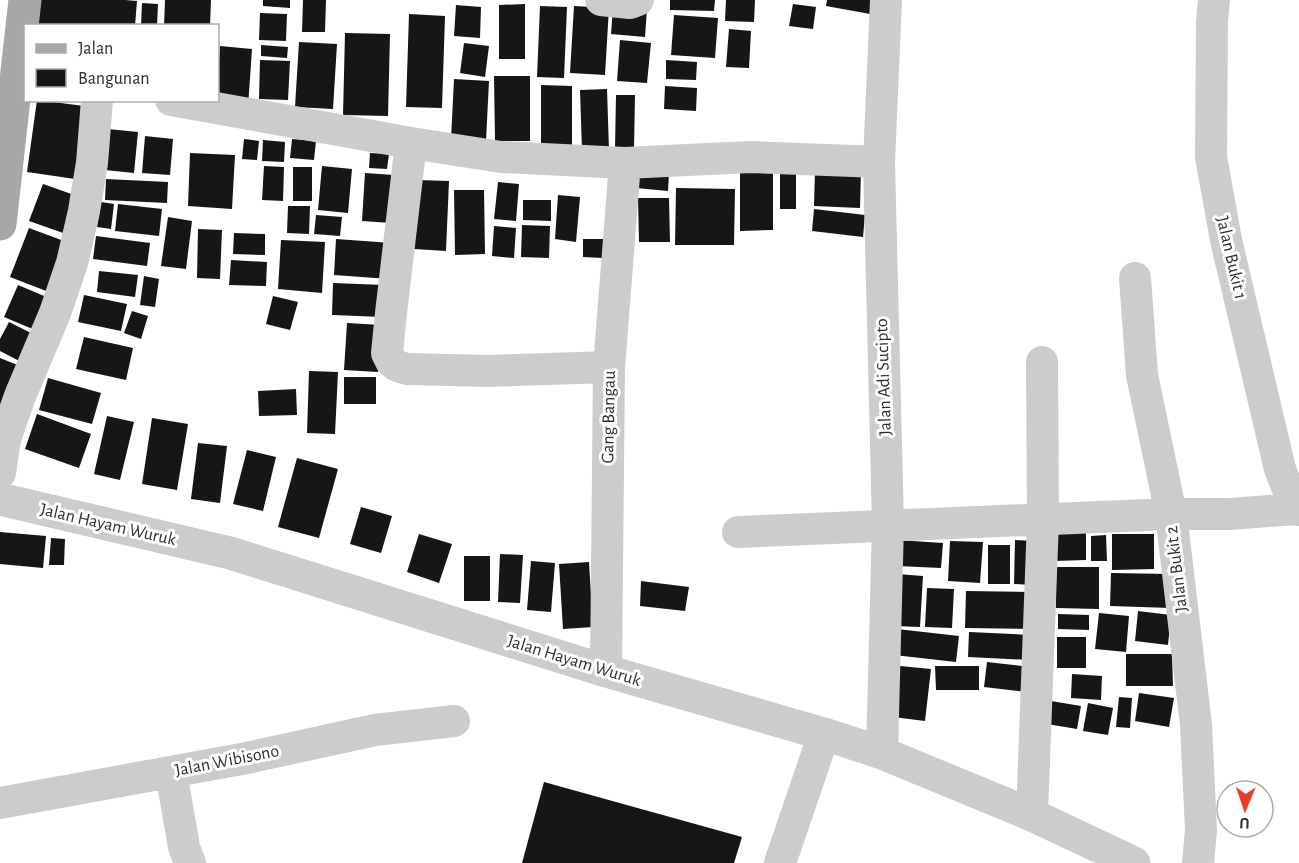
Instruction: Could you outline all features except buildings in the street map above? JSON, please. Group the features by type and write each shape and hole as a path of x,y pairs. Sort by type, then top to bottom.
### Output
{"main road":[{"path":"24,24 26,0"},
{"path":"0,224 21,75 24,30"}],"street":[{"path":"601,0 630,3 638,0"},
{"name":"Jalan Adi Sucipto","path":"882,753 888,525 879,162 886,0"},
{"name":"Jalan Bukit 1","path":"1214,0 1211,157 1226,240 1280,469 1298,510"},
{"path":"0,473 5,439 20,396 56,313 72,263 92,162 97,102"},
{"path":"182,102 501,157 625,163 750,158 879,162"},
{"path":"411,143 387,353 391,361 407,369 476,371 609,367"},
{"name":"Gang Bangau","path":"606,671 609,367 625,163"},
{"name":"Jalan Bukit 2","path":"1135,278 1142,375 1171,514 1196,725 1201,830 1198,863"},
{"path":"1032,815 1043,520 1042,362"},
{"name":"Jalan Hayam Wuruk","path":"0,499 230,553 606,671 824,734 882,753 1032,815 1134,863"},
{"path":"738,532 1298,510"},
{"name":"Jalan Wibisono","path":"0,803 247,758 375,730 454,721"},
{"path":"780,863 824,734"},
{"path":"171,772 184,847 190,863"}]}
